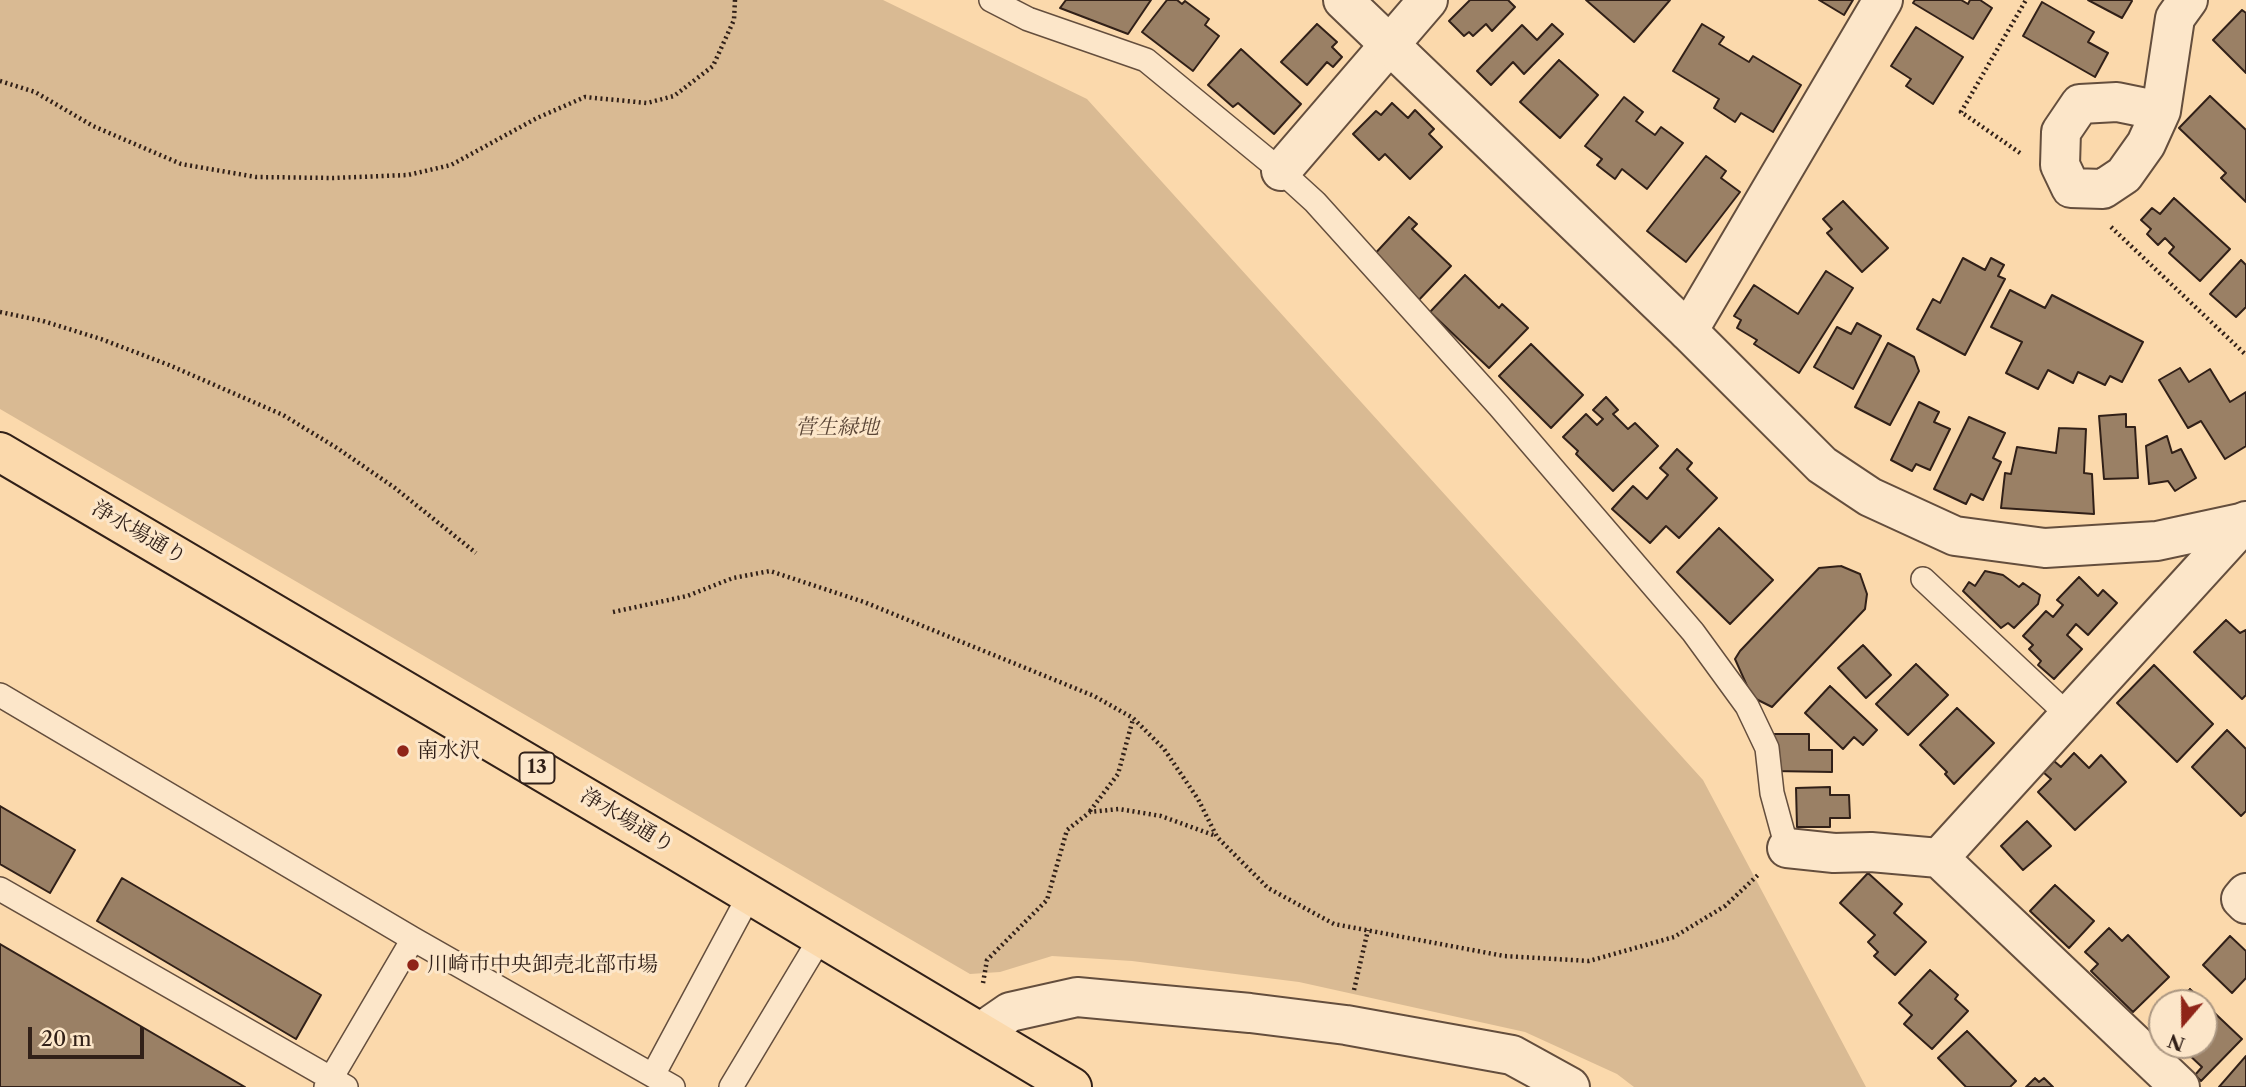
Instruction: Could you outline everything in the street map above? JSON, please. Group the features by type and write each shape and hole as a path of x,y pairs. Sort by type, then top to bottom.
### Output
{"main road":[{"name":"浄水場通り","path":"0,452 1072,1087"}],"street":[{"path":"1343,0 1688,331 1822,465 1870,497 1955,536 2045,548 2157,541 2245,522"},
{"path":"1281,171 1428,0"},
{"path":"1688,331 1883,0"},
{"path":"2161,111 2175,18 2188,0"},
{"path":"1939,858 2245,522"},
{"path":"1787,848 1939,858 2180,1087"},
{"path":"2246,893 2241,899 2246,904"},
{"path":"981,1032 1010,1012 1077,997 1346,1025 1512,1055 1570,1087"}],"lane":[{"path":"991,0 1028,19 1146,60 1315,202 1499,406 1693,632 1747,706 1767,748 1772,793 1787,848"},
{"path":"1923,579 2069,716"},
{"path":"0,695 413,939 673,1087"},
{"path":"0,889 334,1084 413,939"},
{"path":"653,1075 749,896"},
{"path":"731,1087 821,937"}],"path":[{"path":"0,81 35,92 93,126 181,164 257,177 408,175 452,165 537,118 585,97 647,103 674,96 713,66 734,20 735,0"},
{"path":"0,312 43,321 101,339 283,415 395,488 476,553"},
{"path":"613,612 687,596 733,578 770,571 864,602 1094,695 1133,719 1164,750 1198,799 1217,837 1268,888 1334,923 1368,930 1504,956 1589,961 1674,937 1725,906 1787,848"},
{"path":"981,991 987,960 1047,900 1067,830 1090,811 1118,774 1133,719"},
{"path":"1090,811 1119,809 1161,816 1217,837"},
{"path":"1346,1025 1368,930"}],"green space":[{"name":"菅生緑地","path":"0,0 883,0 1087,99 1703,780 1866,1087 1634,1087 1617,1074 1525,1032 1299,982 1132,961 1052,956 1000,972 970,974 0,409"}],"building":[{"path":"1066,0 1151,0 1128,34 1060,8"},
{"path":"1167,0 1177,0 1182,4 1185,1 1209,19 1205,25 1219,36 1193,71 1142,32"},
{"path":"1470,0 1508,0 1515,7 1492,31 1486,24 1473,36 1469,32 1464,36 1449,21"},
{"path":"1586,0 1670,0 1634,42"},
{"path":"1819,0 1853,0 1844,15"},
{"path":"1915,0 1961,0 1968,4 1970,0 1980,0 1992,8 1973,39 1913,3"},
{"path":"2088,0 2131,0 2132,1 2122,18"},
{"path":"2042,2 2094,32 2088,42 2108,53 2095,77 2023,36"},
{"path":"2242,10 2246,13 2246,73 2213,40"},
{"path":"1317,24 1337,42 1332,47 1342,57 1333,67 1327,62 1307,85 1281,62"},
{"path":"1552,24 1563,34 1524,74 1513,62 1491,85 1477,71 1522,25 1537,40"},
{"path":"1702,24 1724,37 1719,44 1749,62 1753,56 1801,85 1773,132 1741,113 1735,122 1714,108 1719,99 1673,71"},
{"path":"1916,27 1963,57 1933,104 1906,86 1911,79 1891,66"},
{"path":"1241,49 1301,104 1274,134 1238,103 1233,107 1208,85"},
{"path":"1559,60 1598,95 1560,138 1520,102"},
{"path":"2210,96 2246,130 2246,202 2221,178 2226,173 2179,128"},
{"path":"1624,97 1643,112 1636,121 1655,135 1661,127 1683,143 1647,189 1622,169 1615,179 1597,165 1602,159 1585,146"},
{"path":"1392,103 1408,118 1415,110 1434,129 1429,134 1442,147 1410,179 1385,154 1379,160 1353,134 1376,111 1381,115"},
{"path":"1706,156 1726,171 1721,178 1740,192 1686,262 1647,231"},
{"path":"2174,198 2230,249 2200,281 2169,253 2174,247 2165,238 2158,245 2147,234 2151,229 2141,220 2152,208 2160,214"},
{"path":"1843,201 1888,248 1862,272 1827,233 1832,229 1823,219"},
{"path":"1409,217 1417,224 1412,229 1451,266 1417,302 1371,258"},
{"path":"1963,258 1985,270 1991,258 2004,265 1998,276 2005,279 1965,355 1917,329 1933,299 1940,303"},
{"path":"2241,260 2246,265 2246,307 2236,317 2210,294"},
{"path":"1826,271 1853,288 1799,373 1754,344 1757,340 1737,328 1741,320 1734,316 1754,285 1798,314"},
{"path":"1465,275 1499,308 1502,304 1528,328 1489,368 1430,312"},
{"path":"2010,290 2045,308 2052,295 2143,342 2122,382 2110,376 2105,385 2078,372 2073,383 2048,370 2038,389 2006,373 2022,342 1991,327"},
{"path":"1857,323 1881,336 1853,389 1814,367 1837,327 1851,334"},
{"path":"1888,343 1914,357 1919,371 1890,425 1855,407"},
{"path":"1531,344 1583,395 1551,428 1499,376"},
{"path":"2180,368 2189,382 2210,369 2230,402 2246,392 2246,446 2225,459 2201,421 2188,428 2159,380"},
{"path":"1606,397 1618,410 1613,414 1628,429 1635,423 1658,446 1613,491 1563,437 1586,414 1597,425 1603,419 1593,410"},
{"path":"1919,402 1939,412 1934,422 1950,429 1930,470 1916,464 1912,471 1891,460"},
{"path":"2126,414 2126,427 2135,427 2138,478 2104,479 2099,416"},
{"path":"1969,417 2005,433 1993,458 2001,462 1983,500 1971,494 1966,504 1934,489"},
{"path":"2059,428 2086,429 2084,473 2092,474 2094,514 2001,508 2005,473 2011,474 2017,447 2056,453"},
{"path":"2167,436 2172,453 2181,449 2196,478 2175,491 2168,481 2149,484 2146,446"},
{"path":"1677,449 1692,463 1687,469 1717,498 1679,538 1666,526 1650,543 1612,509 1633,486 1647,499 1668,475 1660,468"},
{"path":"1719,528 1773,580 1730,624 1677,572"},
{"path":"1841,566 1860,574 1867,594 1865,609 1772,707 1752,697 1735,659 1740,651 1819,568"},
{"path":"1985,571 2003,575 2019,587 2023,583 2040,595 2038,604 2014,628 2008,623 2001,628 1963,591 1969,582 1975,586"},
{"path":"2079,577 2098,596 2103,590 2117,603 2088,635 2076,624 2067,635 2082,649 2054,679 2038,665 2041,661 2029,649 2033,645 2023,636 2046,611 2053,617 2063,605 2057,600"},
{"path":"2226,620 2240,633 2246,630 2246,695 2242,699 2194,652"},
{"path":"1863,645 1891,675 1866,698 1838,668"},
{"path":"1916,664 1948,695 1908,735 1876,704"},
{"path":"2154,665 2213,724 2177,762 2117,703"},
{"path":"1830,686 1877,730 1863,745 1854,737 1843,749 1805,713"},
{"path":"1957,708 1994,743 1954,784 1945,774 1947,772 1920,745"},
{"path":"2227,730 2246,749 2246,811 2241,816 2192,767"},
{"path":"1774,734 1809,734 1809,750 1832,750 1832,772 1773,771"},
{"path":"2074,753 2089,768 2101,755 2126,782 2075,830 2038,792 2051,779 2043,772 2054,761 2061,767"},
{"path":"1830,787 1830,795 1849,795 1850,818 1830,818 1830,827 1797,827 1796,788"},
{"path":"0,806 75,850 50,893 0,864"},
{"path":"2027,821 2051,846 2023,870 2001,846"},
{"path":"1868,873 1902,904 1894,913 1926,942 1895,975 1874,956 1878,952 1868,942 1875,935 1840,903"},
{"path":"122,878 321,995 296,1039 97,921"},
{"path":"2055,885 2094,921 2069,948 2030,911"},
{"path":"2109,928 2122,941 2128,935 2169,977 2157,989 2148,989 2148,997 2133,1012 2091,971 2098,964 2085,952"},
{"path":"2230,936 2246,951 2246,978 2232,993 2203,965"},
{"path":"0,944 245,1087 0,1087"},
{"path":"1930,970 1958,995 1955,999 1968,1011 1932,1049 1904,1024 1912,1015 1899,1003"},
{"path":"2218,1016 2242,1039 2201,1081 2195,1075 2202,1067 2193,1059 2218,1059"},
{"path":"1967,1031 2016,1081 2010,1087 1966,1087 1938,1058"},
{"path":"2246,1056 2246,1087 2219,1087"},
{"path":"2035,1078 2039,1082 2044,1078 2053,1087 2026,1087"}],"place":[{"name":"南水沢","path":"403,751"},
{"name":"川崎市中央卸売北部市場","path":"413,965"}]}
